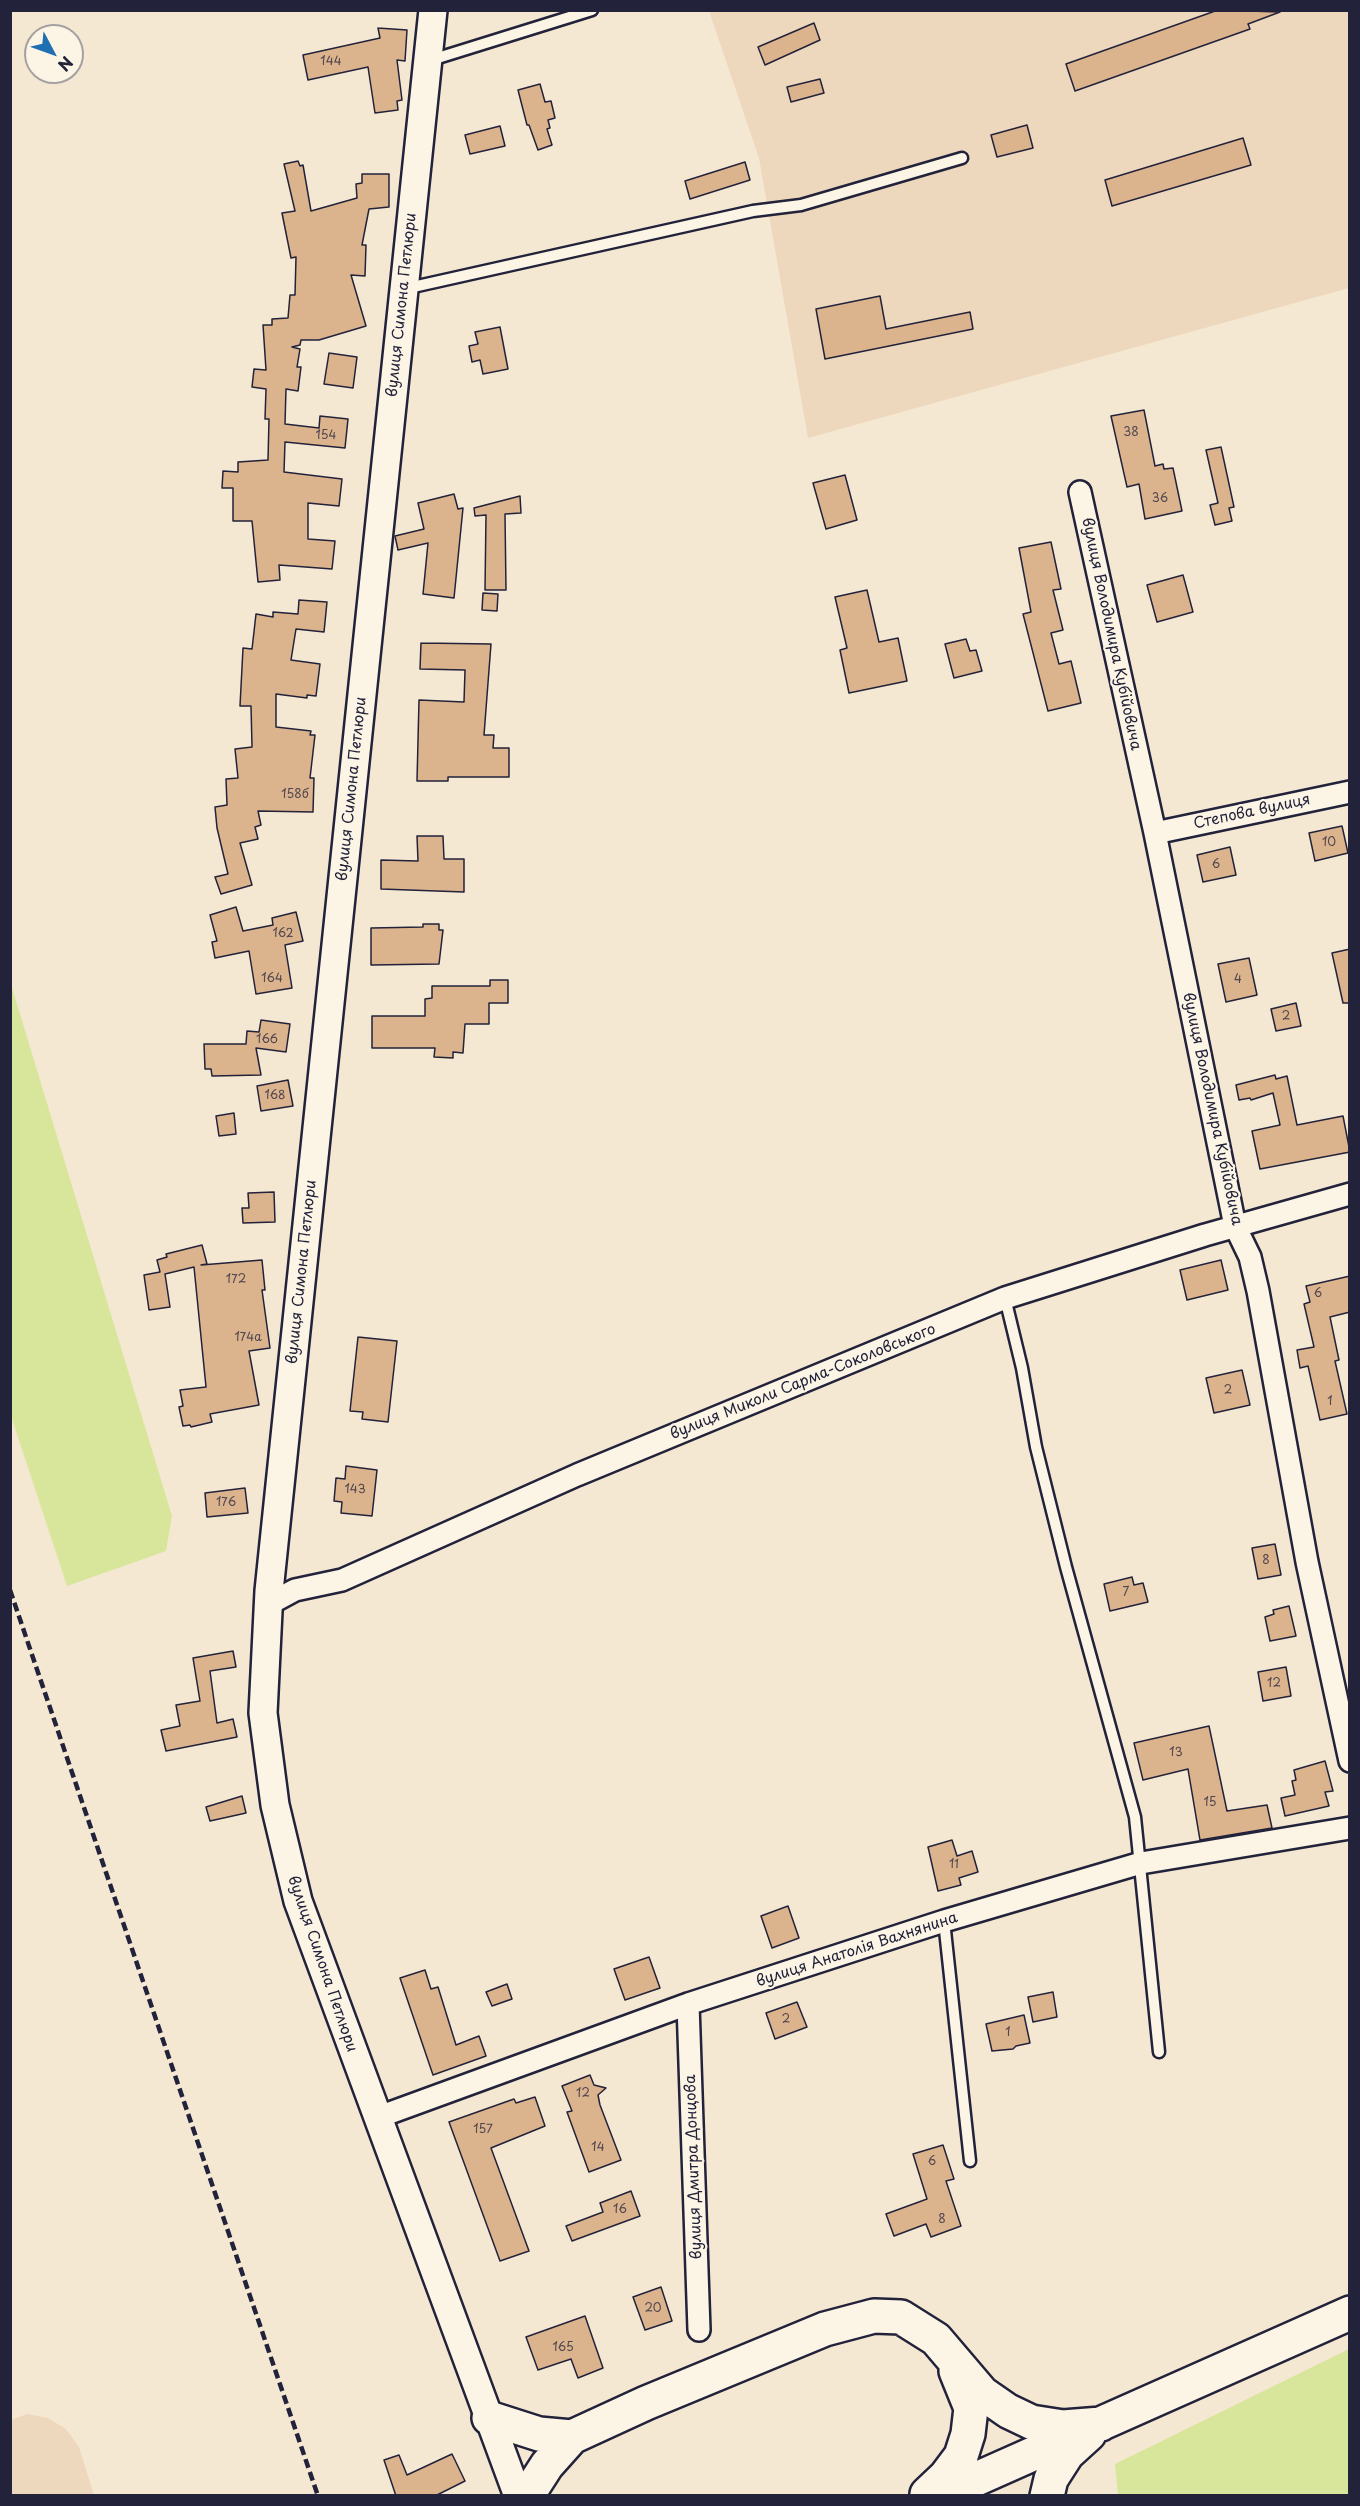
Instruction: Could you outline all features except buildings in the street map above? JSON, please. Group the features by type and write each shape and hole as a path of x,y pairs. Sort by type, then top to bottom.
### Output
{"main road":[{"path":"938,2496 1350,2313"},
{"path":"527,2496 547,2465 572,2437 646,2403 825,2329 874,2316 901,2317 936,2339 982,2393 1008,2411 1032,2422 1063,2427 1101,2424"},
{"path":"924,2496 946,2476 961,2456 968,2433 971,2408 959,2377 936,2339"},
{"path":"489,2418 539,2434 572,2437"},
{"path":"1047,2496 1052,2479 1067,2454 1101,2424"}],"street":[{"name":"вулиця Симона Петлюри","path":"433,10 269,1604 263,1713 275,1805 298,1901 376,2118 518,2496"},
{"name":"вулиця Володимира Кубійовича","path":"1080,492 1155,832 1235,1226 1250,1257 1258,1291 1307,1562 1350,1761"},
{"name":"Степова вулиця","path":"1155,832 1350,792"},
{"name":"вулиця Миколи Сарма-Соколовського","path":"269,1604 296,1590 327,1585 351,1576 577,1475 1005,1298 1235,1226 1350,1194"},
{"name":"вулиця Анатолія Вахнянина","path":"376,2118 688,2004 944,1921 1141,1863 1350,1828"},
{"name":"вулиця Дмитра Донцова","path":"688,2004 699,2330"}],"lane":[{"path":"428,61 592,10"},
{"path":"404,289 753,211 801,205 962,158"},
{"path":"1005,1298 1022,1368 1036,1447 1066,1567 1135,1817 1159,2052"},
{"path":"944,1921 970,2161"}],"shaded area":[{"path":"709,11 1349,11 1349,288 808,438 759,158"},
{"path":"27,2414 48,2418 66,2429 79,2447 94,2495 11,2495 11,2420"}],"green space":[{"path":"10,981 172,1516 166,1551 67,1586 11,1416"},
{"path":"1349,2349 1349,2495 1118,2495 1115,2464"}],"railway":[{"path":"10,1590 318,2496"}]}
